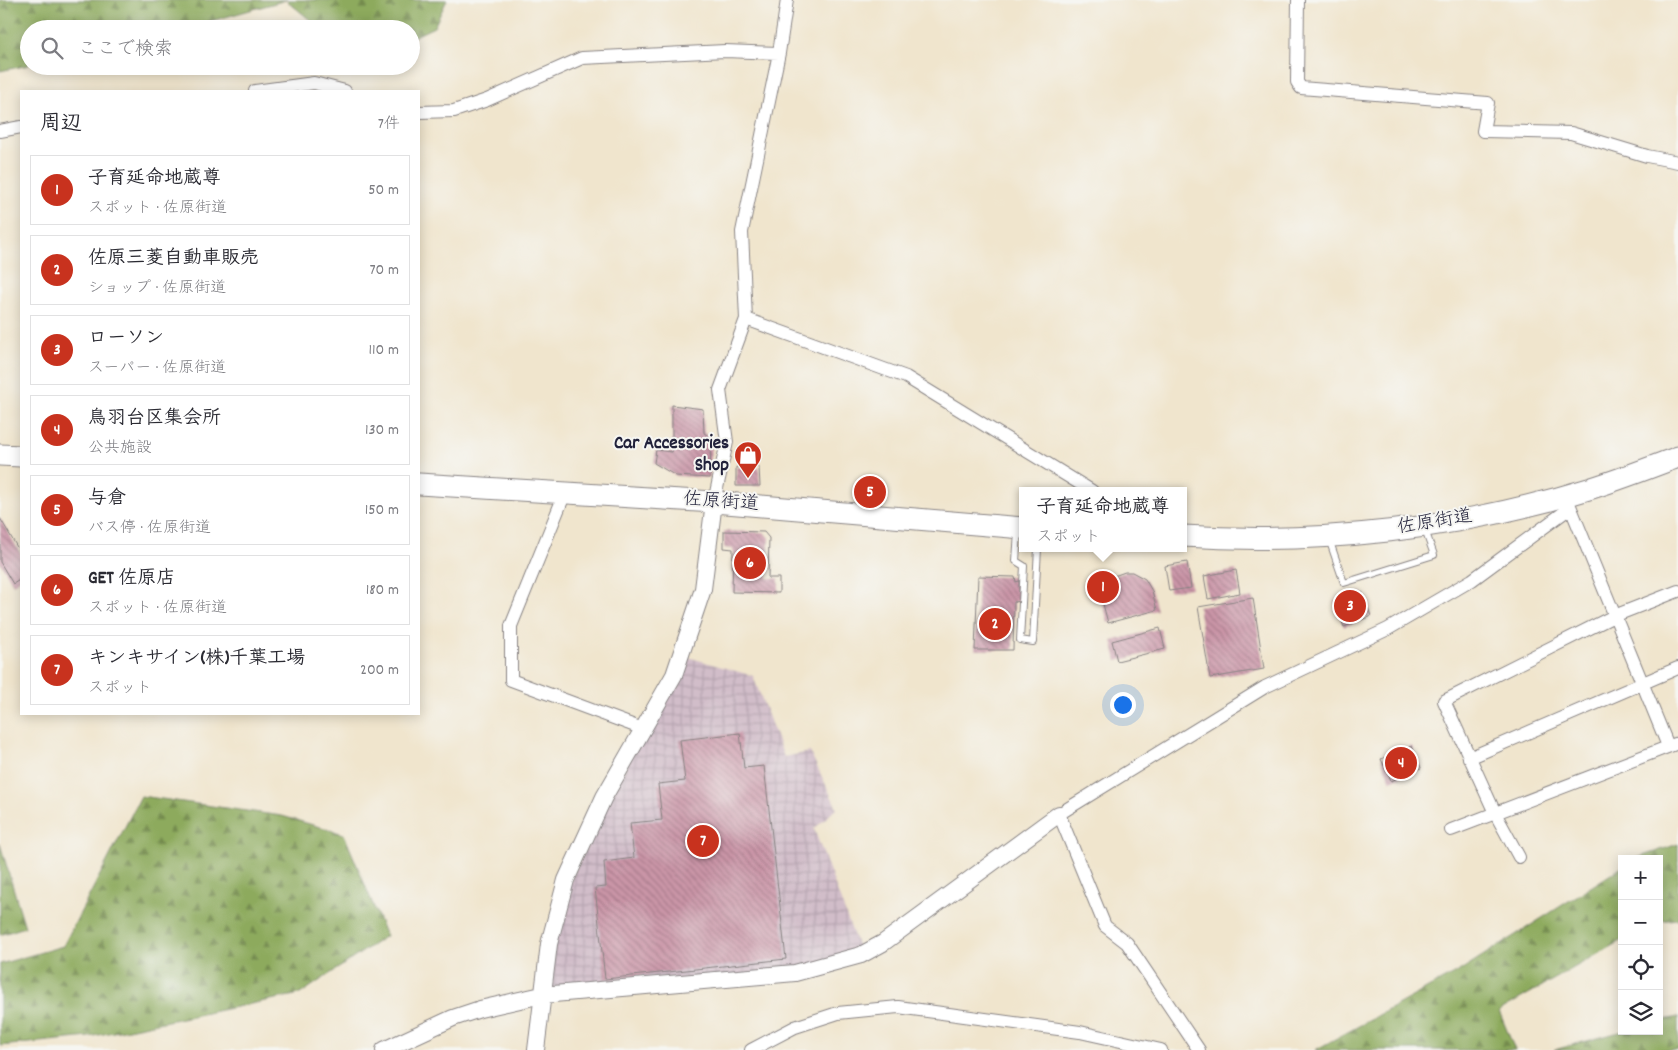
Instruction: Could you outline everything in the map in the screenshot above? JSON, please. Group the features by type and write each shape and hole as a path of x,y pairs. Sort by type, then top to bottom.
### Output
{"highway":[{"path":"0,455 20,456"},
{"name":"佐原街道","path":"1187,536 1233,539 1328,537 1424,527 1568,502 1678,457"},
{"name":"佐原街道","path":"420,484 714,502 1019,528"}],"street":[{"path":"536,1050 552,930 566,880 604,797 674,675 703,589 714,502 727,442 720,390 746,319 742,232 779,53 786,0"},
{"path":"1298,0 1297,82 1300,88 1488,103 1483,131 1571,133 1647,156 1678,162"},
{"path":"420,112 454,111 487,100 582,58 725,51 779,53"},
{"path":"262,90 314,83 341,90"},
{"path":"0,131 20,127"},
{"path":"746,319 906,377 1085,487"},
{"path":"565,493 511,626 511,680 643,729"},
{"path":"384,1050 471,1012 542,995 795,973 861,955 883,943 1059,814 1265,687 1388,629 1472,580 1568,502 1641,682 1673,745 1450,830"},
{"path":"1519,857 1495,813 1444,701 1614,616 1678,591"},
{"path":"1470,758 1641,682 1678,668"},
{"path":"1059,814 1105,926 1127,943 1199,1050"},
{"path":"751,1050 795,1027 838,1013 898,1007 1080,1032 1161,1050"}],"lane":[{"path":"1328,537 1344,583 1434,555 1424,527"},
{"path":"1019,536 1016,560 1024,566 1020,640 1033,642 1038,552"}],"shaded area":[{"path":"681,655 753,676 784,757 810,752 837,808 814,829 861,955 818,968 542,995 560,901"}],"green space":[{"path":"0,0 286,0 215,20 20,20 20,67 0,71"},
{"path":"286,0 447,0 434,27 420,34 420,20 310,20"},
{"path":"141,796 282,816 344,834 386,936 300,994 89,1037 0,1046 0,964 63,946"},
{"path":"0,844 25,927 0,935"},
{"path":"1678,844 1678,919 1663,921 1663,855 1646,855"},
{"path":"1618,870 1618,942 1499,1011 1515,1050 1315,1050 1459,971"},
{"path":"1678,1017 1678,1050 1554,1050 1618,1032 1618,1035 1663,1035 1663,1020"}],"building":[{"path":"672,405 703,409 704,433 711,438 710,478 676,476 654,463 656,450 672,452"},
{"path":"736,467 759,467 760,486 736,486"},
{"path":"0,518 20,552 20,580 13,584 0,562"},
{"path":"724,531 764,532 769,538 768,578 779,578 779,593 732,592 733,549 724,548"},
{"path":"1187,562 1191,588 1169,591 1165,566"},
{"path":"1236,570 1240,593 1208,599 1204,576"},
{"path":"1125,572 1132,572 1145,579 1152,591 1157,610 1108,623 1103,604 1103,589 1111,577"},
{"path":"978,576 1015,577 1016,582 1019,581 1019,601 1014,602 1013,650 975,650"},
{"path":"1362,592 1371,616 1344,627 1334,602"},
{"path":"1253,598 1264,669 1210,678 1198,607"},
{"path":"1160,628 1165,649 1117,661 1112,641"},
{"path":"740,733 744,768 764,766 786,959 605,979 595,888 606,887 604,862 634,858 630,823 662,820 658,784 685,781 680,740"},
{"path":"1412,746 1421,768 1391,781 1381,759"}],"place":[{"name":"Car Accessories Shop","path":"748,479"},
{"name":"与倉","path":"870,492"},
{"name":"GET 佐原店","path":"750,563"},
{"name":"子育延命地蔵尊","path":"1103,587"},
{"name":"ローソン","path":"1350,606"},
{"name":"佐原三菱自動車販売","path":"995,624"},
{"name":"鳥羽台区集会所","path":"1401,763"},
{"name":"キンキサイン(株)千葉工場","path":"703,841"}]}
